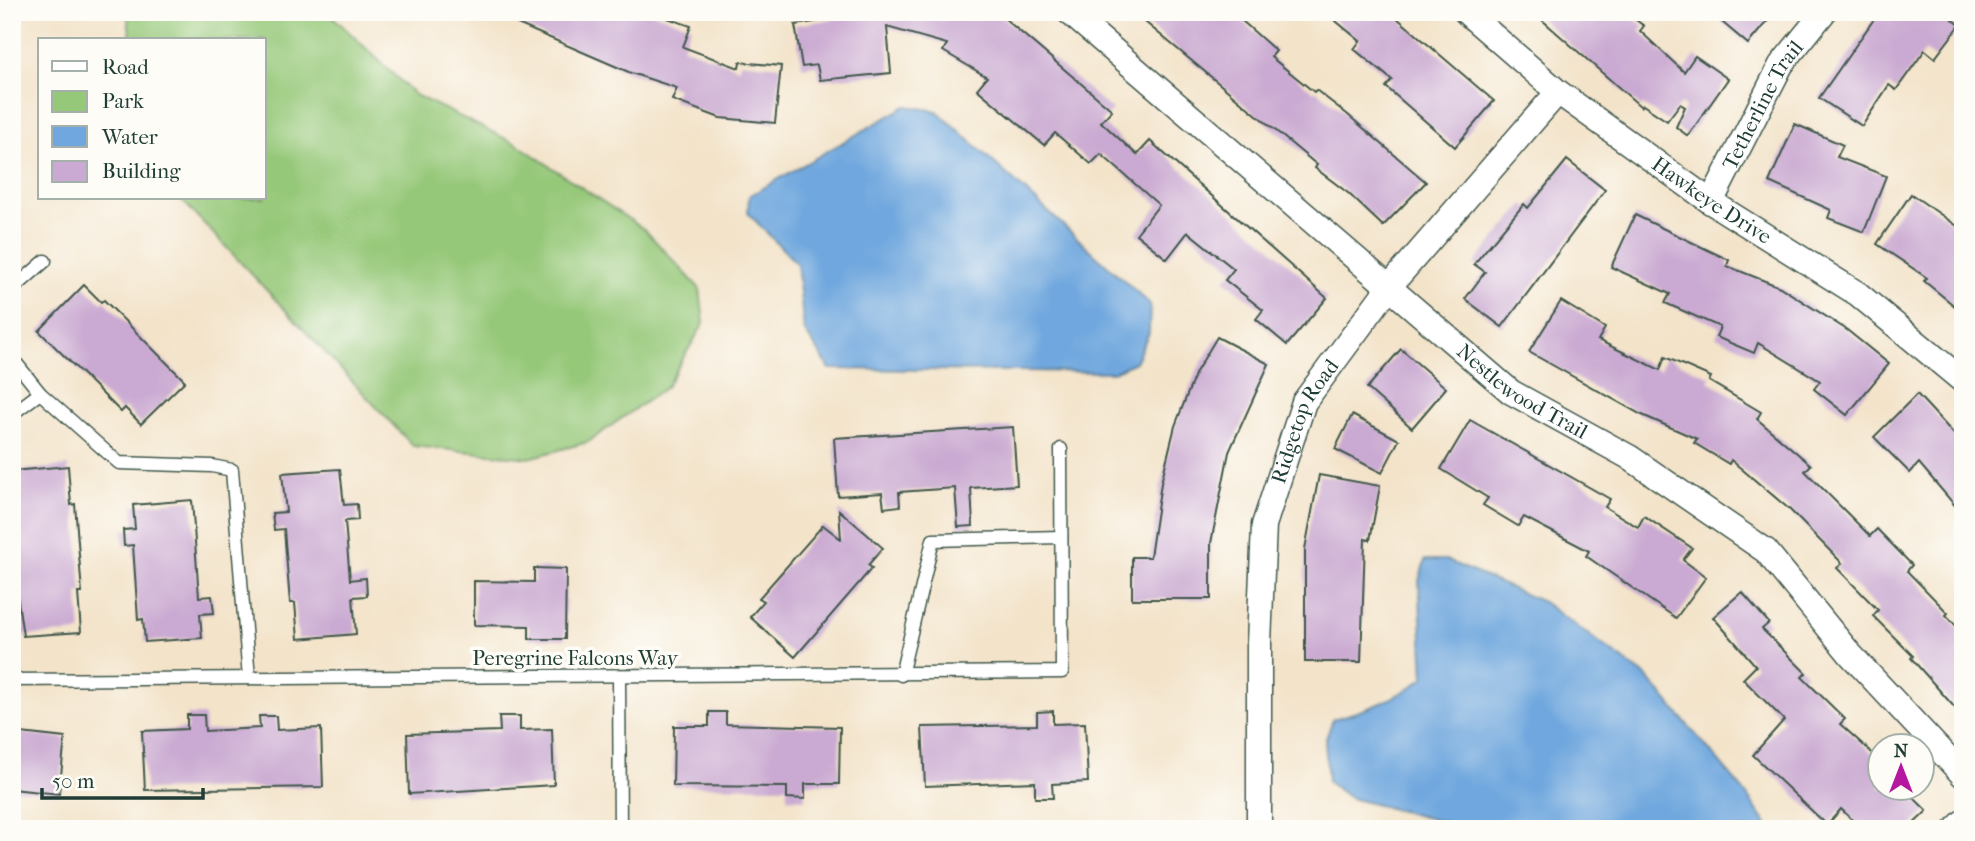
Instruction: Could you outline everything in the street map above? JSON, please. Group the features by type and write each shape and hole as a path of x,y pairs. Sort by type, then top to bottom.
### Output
{"street":[{"name":"Nestlewood Trail","path":"1069,12 1511,392 1629,457 1766,551 1850,654 1963,775"},
{"name":"Hawkeye Drive","path":"1466,12 1558,92 1712,202 1858,294 1963,381"},
{"name":"Tetherline Trail","path":"1712,202 1781,65 1824,12"},
{"name":"Ridgetop Road","path":"1259,829 1259,643 1264,525 1304,402 1389,287 1558,92"},
{"path":"1956,829 1963,822"}],"lane":[{"path":"12,290 45,261"},
{"path":"12,358 40,393 119,463 212,466 232,470 249,678"},
{"path":"12,414 40,393"},
{"name":"Peregrine Falcons Way","path":"12,680 901,676 1062,672 1061,449"},
{"path":"901,676 933,540 1061,537"},
{"path":"619,677 620,829"}],"green space":[{"path":"127,12 328,12 415,95 517,144 645,230 700,289 704,323 666,387 588,442 529,458 413,446 182,200 266,200 266,38 131,38"}],"water":[{"path":"906,106 937,111 1150,304 1149,333 1135,362 1114,372 830,369 804,330 797,264 748,213 749,196"},
{"path":"1425,560 1446,560 1543,602 1647,677 1744,791 1770,829 1471,829 1350,798 1328,782 1325,741 1333,719 1381,703 1424,678 1419,581"}],"building":[{"path":"490,12 650,12 691,26 683,47 739,68 740,62 781,66 775,123 720,118 672,100 677,88 631,73"},
{"path":"845,12 997,12 1112,110 1101,122 1137,155 1150,141 1327,298 1287,345 1256,319 1263,310 1225,280 1234,269 1188,232 1167,259 1136,234 1159,205 1101,154 1091,164 1055,133 1044,145 977,89 987,77 943,51 947,44 887,27 891,73 820,80 817,65 802,67 795,25 846,17"},
{"path":"1133,12 1232,12 1276,51 1271,57 1314,92 1316,90 1347,114 1426,182 1383,226 1348,193 1315,168 1317,165"},
{"path":"1325,12 1390,12 1494,101 1455,147 1386,87 1392,80 1354,49 1360,41"},
{"path":"1533,12 1625,12 1644,26 1640,31 1684,72 1695,56 1728,79 1688,136 1676,127 1685,107 1680,104 1667,121 1643,105 1641,107"},
{"path":"1710,12 1775,12 1748,44"},
{"path":"1879,12 1943,12 1960,25 1935,58 1925,50 1896,90 1889,85 1862,126 1819,98"},
{"path":"1795,124 1843,145 1837,157 1886,176 1864,232 1828,218 1831,210 1769,182"},
{"path":"1567,160 1605,190 1502,327 1465,299 1485,272 1474,264 1524,204 1528,208"},
{"path":"1911,194 1963,230 1963,298 1956,307 1924,281 1927,278 1877,244"},
{"path":"1635,215 1729,260 1727,266 1780,287 1847,330 1889,364 1847,415 1814,389 1820,381 1758,343 1754,353 1716,337 1720,327 1665,303 1670,294 1611,267"},
{"path":"84,285 101,302 104,300 185,381 141,424 125,408 121,412 39,331"},
{"path":"1561,301 1605,328 1598,340 1660,370 1665,357 1711,377 1709,381 1761,412 1757,419 1811,465 1805,471 1870,536 1877,529 1912,565 1907,571 1948,613 1946,615 1963,633 1963,717 1911,658 1913,656 1873,616 1878,610 1837,568 1842,563 1789,509 1731,460 1729,464 1694,443 1697,439 1640,414 1529,352"},
{"path":"1217,337 1269,364 1229,452 1211,543 1211,599 1132,599 1132,557 1150,557 1161,483 1175,426 1196,372"},
{"path":"1401,349 1446,388 1412,428 1367,388"},
{"path":"1917,394 1963,444 1963,515 1919,463 1910,473 1874,437"},
{"path":"1352,415 1399,440 1382,473 1335,449"},
{"path":"1470,420 1610,499 1605,507 1638,527 1644,516 1692,548 1683,560 1706,577 1676,618 1586,556 1589,551 1524,517 1518,526 1483,505 1488,498 1441,469"},
{"path":"1013,427 1017,485 971,488 973,526 958,527 955,488 899,492 900,506 884,508 882,493 838,496 834,438"},
{"path":"68,466 71,505 75,504 82,593 78,593 81,632 23,636 12,559 12,471"},
{"path":"340,469 344,505 357,504 358,520 345,521 350,580 366,578 367,596 353,597 356,634 298,639 295,603 290,603 284,529 274,530 272,513 286,512 282,473"},
{"path":"1319,475 1380,486 1370,540 1365,539 1361,662 1305,662 1305,549"},
{"path":"192,500 199,597 212,596 214,613 200,614 202,638 145,642 143,619 138,620 133,545 124,546 123,530 135,529 133,505"},
{"path":"839,510 883,548 868,565 872,568 795,657 750,617 764,601 759,598 823,525 841,539"},
{"path":"534,568 566,569 565,639 529,639 529,626 474,625 474,581 534,582"},
{"path":"1742,592 1769,623 1762,629 1806,673 1802,677 1845,719 1840,724 1867,748 1867,802 1918,802 1927,811 1908,829 1862,829 1841,809 1827,825 1753,755 1784,720 1743,679 1756,666 1713,617"},
{"path":"1053,711 1053,724 1085,723 1088,782 1052,784 1053,798 1035,798 1035,782 925,786 922,727 1037,725 1037,712"},
{"path":"709,712 726,712 726,724 840,727 839,784 805,784 805,799 787,798 787,787 673,786 674,726 709,726"},
{"path":"187,715 204,715 205,731 260,728 259,716 276,716 277,730 321,728 323,787 145,790 142,731 187,729"},
{"path":"499,716 520,716 520,730 552,729 554,785 409,794 407,734 500,731"},
{"path":"12,732 65,738 59,794 12,789"}]}
